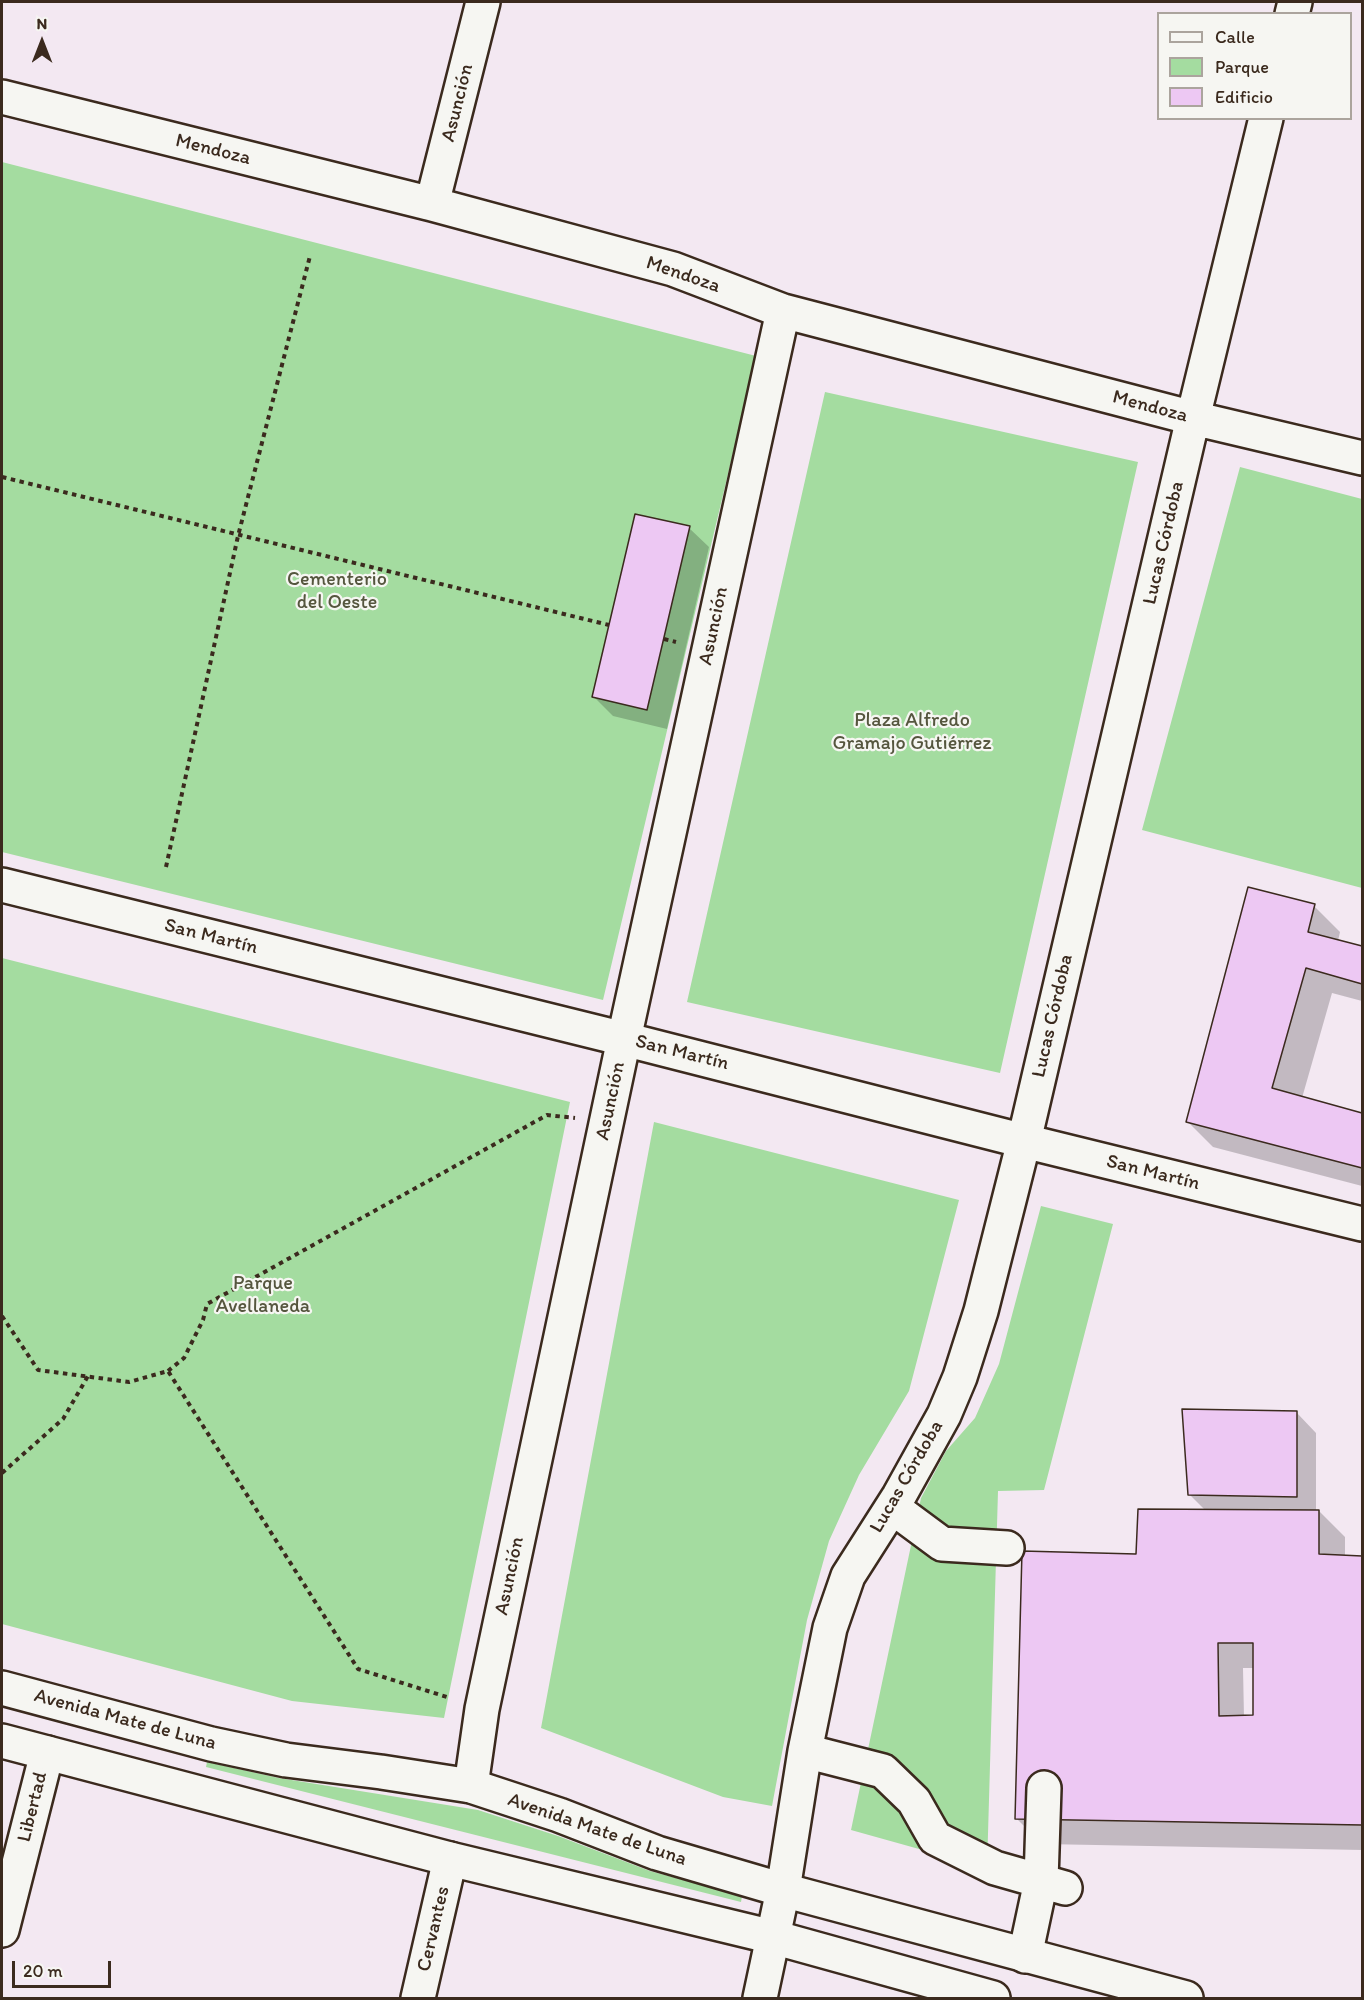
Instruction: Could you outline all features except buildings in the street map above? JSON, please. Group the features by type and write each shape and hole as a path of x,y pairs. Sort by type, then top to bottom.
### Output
{"street":[{"name":"Asunción","path":"432,204 483,2"},
{"name":"Mendoza","path":"2,97 432,204 674,269 783,311 1193,418 1362,458"},
{"name":"Lucas Córdoba","path":"760,1998 783,1890 805,1751 830,1628 848,1576 944,1415 960,1377 981,1311 1024,1141 1193,418 1266,120"},
{"name":"Asunción","path":"471,1786 482,1709 624,1039 783,311"},
{"name":"San Martín","path":"2,885 1362,1224"},
{"path":"891,1507 942,1544 1007,1548"},
{"name":"Avenida Mate de Luna","path":"2,1688 211,1744 286,1760 471,1786 559,1815 657,1853 783,1890 1186,1998"},
{"path":"2,1741 450,1859 773,1937 993,1998"},
{"path":"805,1751 883,1771 914,1801 935,1838 995,1869 1053,1884"},
{"name":"Libertad","path":"2,1930 47,1753"},
{"path":"1025,1956 1053,1884 1044,1788"},
{"name":"Cervantes","path":"418,1998 450,1859"}],"path":[{"path":"166,867 238,536 310,256"},
{"path":"2,477 609,625"},
{"path":"2,1316 38,1370 129,1382 168,1371 184,1358 203,1320 207,1304 547,1115 607,1121"},
{"path":"168,1371 358,1669 482,1709"},
{"path":"2,1473 63,1419 88,1376"}],"green space":[{"name":"Cementerio del Oeste","path":"2,162 756,356 603,1000 2,852"},
{"name":"Plaza Alfredo Gramajo Gutiérrez","path":"825,392 1138,462 1000,1073 687,1002"},
{"path":"1240,467 1362,499 1362,888 1142,830"},
{"name":"Parque Avellaneda","path":"2,958 570,1102 444,1718 292,1701 2,1624"},
{"path":"654,1122 959,1200 909,1391 859,1475 829,1541 807,1620 772,1806 723,1797 541,1728"},
{"path":"1041,1206 1113,1224 1044,1490 998,1491 987,1868 851,1830 921,1498 946,1451 975,1418 999,1364"},
{"path":"207,1762 279,1778 478,1810 558,1836 650,1871 742,1896 741,1902 206,1767"}]}
